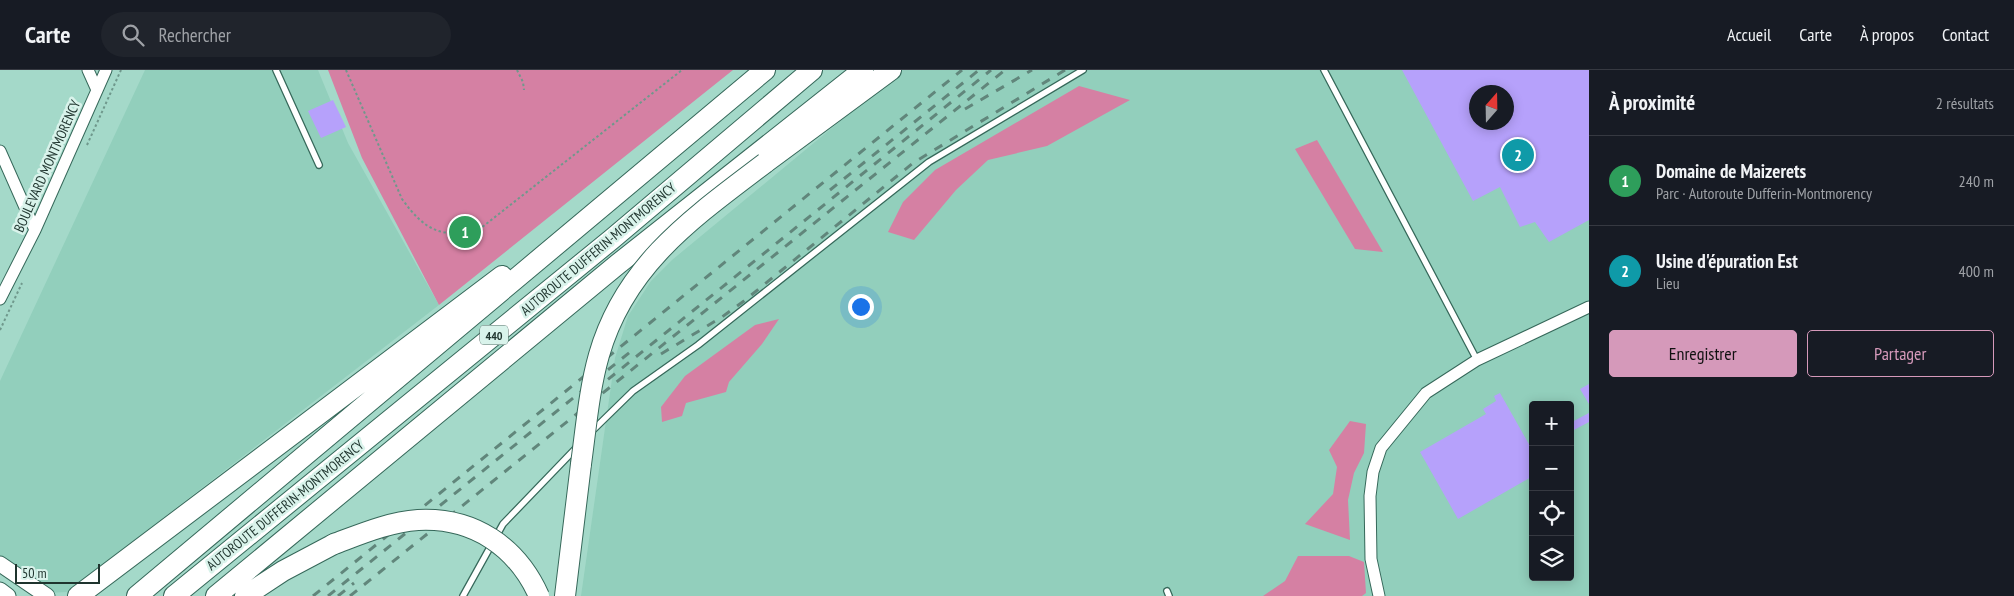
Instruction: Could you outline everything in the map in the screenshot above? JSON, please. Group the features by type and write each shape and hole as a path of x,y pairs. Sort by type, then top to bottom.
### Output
{"highway":[{"name":"AUTOROUTE DUFFERIN-MONTMORENCY","path":"137,596 765,70"},
{"name":"AUTOROUTE DUFFERIN-MONTMORENCY","path":"174,596 612,239 812,70"},
{"path":"216,596 618,264 862,70"},
{"path":"565,596 581,464 599,355 610,323 633,282 678,230 891,70"},
{"path":"78,596 243,473 488,285 578,228"},
{"path":"99,596 243,473"},
{"path":"245,596 282,571 334,544 390,525 417,520 440,520 457,524 491,537 505,548 521,565 539,596"}],"main road":[{"path":"0,564 47,596"},
{"path":"0,590 8,596"}],"street":[{"path":"88,70 97,90"},
{"name":"BOULEVARD MONTMORENCY","path":"0,299 35,230 106,70"},
{"path":"0,151 35,230"},
{"path":"1379,596 1371,559 1370,496 1373,472 1381,448 1426,393 1477,360 1589,307"}],"lane":[{"path":"276,70 320,165"},
{"path":"463,596 504,524 570,453 633,391 698,345 929,162 1083,70"},
{"path":"1324,70 1477,360"}],"path":[{"path":"346,70 402,199 413,215 427,227 447,234 463,234 481,228 682,70"},
{"path":"517,70 523,82 524,90"}],"shaded area":[{"path":"145,70 318,70 348,143 439,305 67,592 47,593 0,562 0,381"},
{"path":"328,70 733,70 439,305 362,158"},
{"path":"902,70 1589,70 1589,596 581,596 615,358 628,316 651,281 672,260"},
{"path":"1079,86 1130,100 1047,146 988,160 956,190 914,240 888,232 903,202 935,170"},
{"path":"1317,140 1383,252 1355,249 1295,149"},
{"path":"779,319 762,344 729,382 726,392 686,403 682,416 662,422 661,407 685,376 755,325"},
{"path":"1350,421 1366,424 1364,453 1354,473 1348,500 1350,540 1305,524 1333,494 1337,467 1329,450"},
{"path":"1298,556 1349,556 1364,562 1366,593 1362,596 1263,596 1285,581"}],"building":[{"path":"1402,70 1589,70 1589,220 1549,242 1535,222 1520,227 1500,187 1473,201"},
{"path":"333,100 346,127 321,138 308,111"},
{"path":"1589,384 1589,404 1580,389"},
{"path":"1500,393 1529,444 1529,478 1458,519 1420,452 1486,414 1483,409 1496,401 1494,396"},
{"path":"1589,413 1589,422 1574,430 1574,421"}],"railway":[{"path":"313,596 962,70"},
{"path":"830,190 979,70"},
{"path":"580,402 991,70"},
{"path":"350,596 1005,70"},
{"path":"965,109 1032,70"},
{"path":"661,354 722,317 744,301 913,163 1065,70"},
{"path":"328,596 635,348"},
{"path":"338,596 354,583"}],"place":[{"name":"Usine d'épuration Est","path":"1518,155"},
{"name":"Domaine de Maizerets","path":"465,232"}]}
